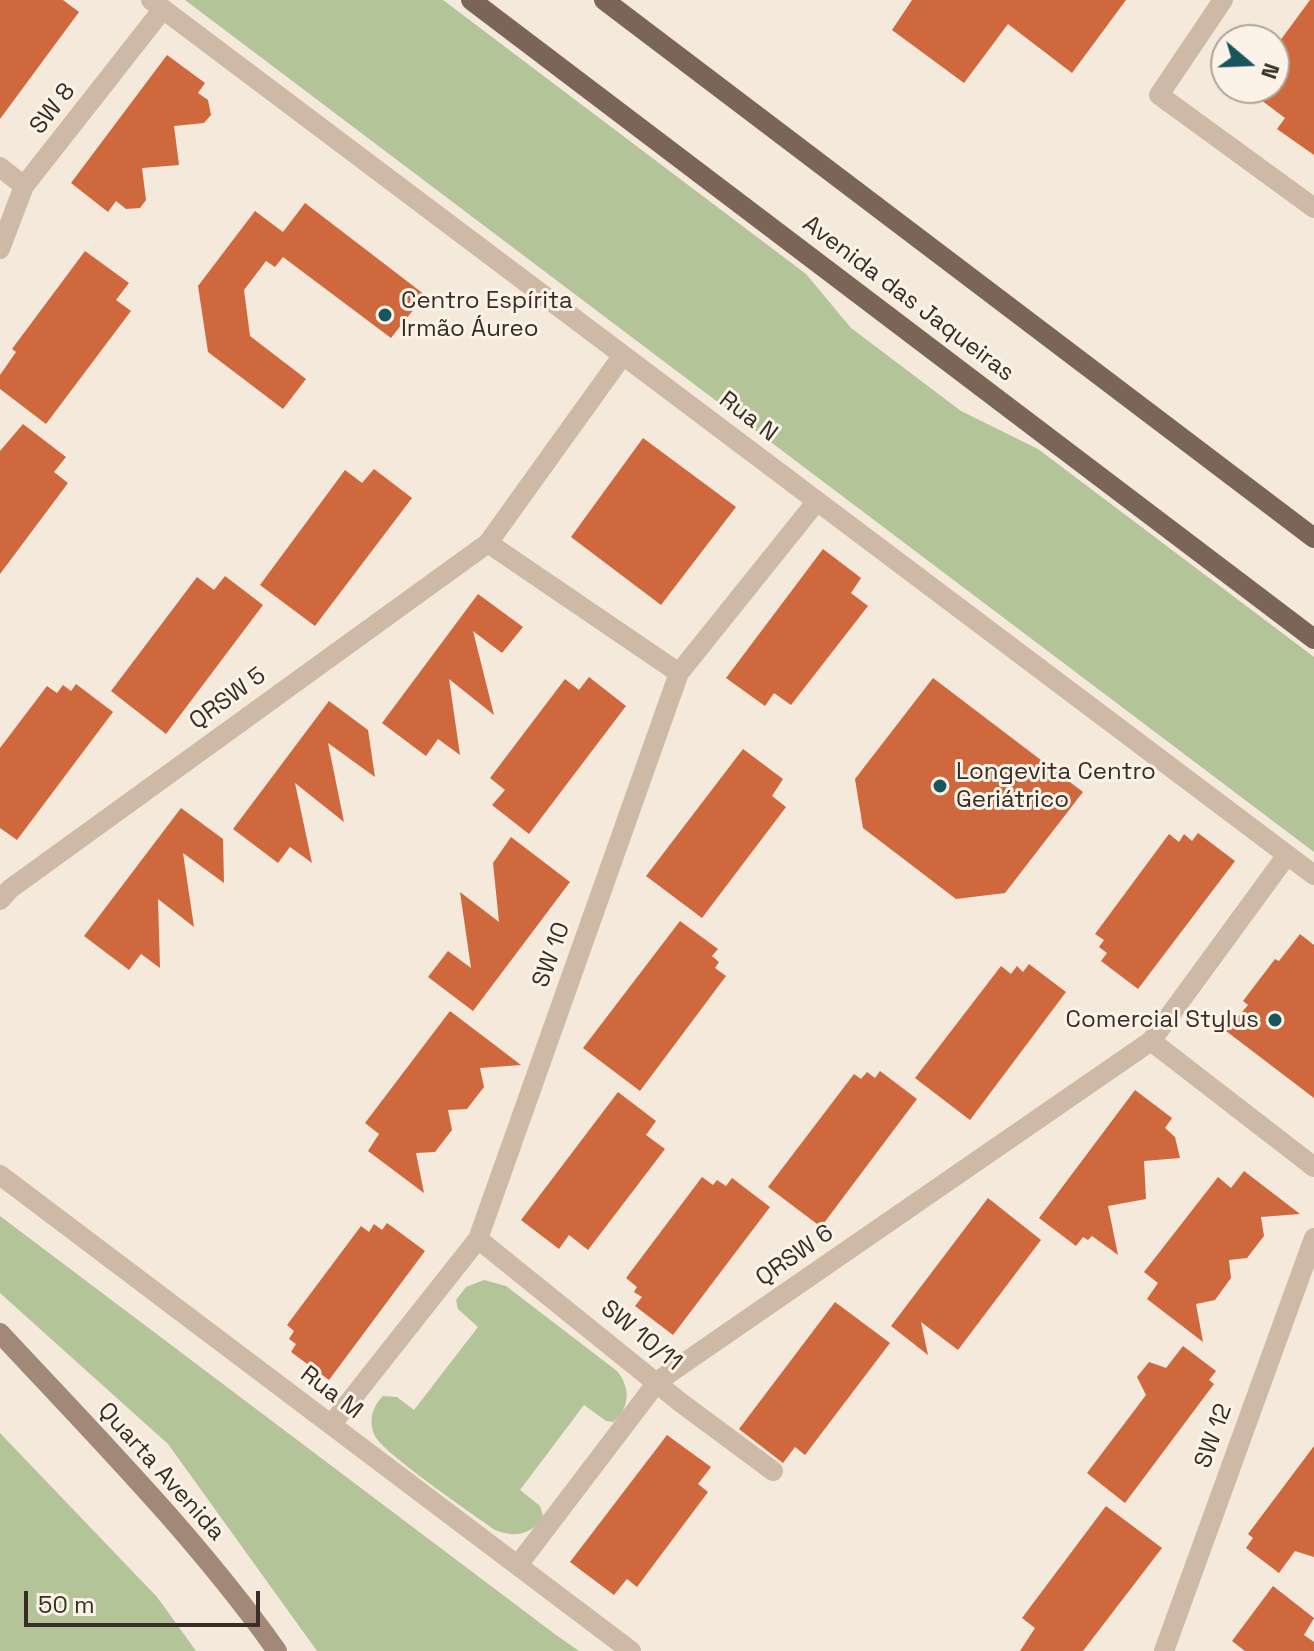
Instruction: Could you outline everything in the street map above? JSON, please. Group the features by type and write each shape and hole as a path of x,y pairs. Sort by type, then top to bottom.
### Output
{"main road":[{"name":"Avenida das Jaqueiras","path":"471,0 1314,639"},
{"path":"604,0 1314,538"},
{"name":"Quarta Avenida","path":"0,1333 137,1481 251,1614 277,1651"}],"street":[{"path":"1223,0 1159,95 1314,208"},
{"name":"SW 8","path":"0,249 24,186 157,4"},
{"name":"Rua N","path":"157,4 1314,875"},
{"path":"0,167 24,186"},
{"name":"QRSW 5","path":"3,890 488,543 623,355"},
{"name":"SW 10","path":"331,1425 478,1239 679,673 817,501"},
{"path":"488,543 679,673"},
{"name":"QRSW 6","path":"518,1565 658,1381 1151,1041 1287,855"},
{"path":"1151,1041 1314,1167"},
{"name":"Rua M","path":"0,1175 631,1651"},
{"name":"SW 12","path":"1164,1651 1314,1238"},
{"name":"SW 10/11","path":"478,1239 658,1381 680,1402 773,1471"}],"green space":[{"path":"185,0 443,0 806,274 851,328 961,411 1038,449 1314,657 1314,852"},
{"path":"0,1216 579,1651 317,1651 168,1444 0,1293"},
{"path":"484,1280 506,1286 617,1371 625,1384 627,1398 623,1411 613,1422 606,1421 584,1405 520,1490 540,1506 543,1516 528,1531 516,1534 495,1530 411,1469 382,1444 375,1436 372,1425 374,1410 383,1396 397,1397 414,1410 478,1327 458,1309 456,1300 466,1287"},
{"path":"0,1433 157,1597 196,1651 0,1651"}],"building":[{"path":"0,0 63,0 79,12 0,119"},
{"path":"912,0 1126,0 1072,73 1008,24 964,83 892,30"},
{"path":"1310,0 1314,0 1314,155 1277,129 1285,118 1266,104 1290,104 1290,27"},
{"path":"167,55 205,83 198,93 208,100 211,115 204,123 174,126 179,165 142,168 146,200 140,208 126,209 116,201 108,212 71,183"},
{"name":"Centro Espírita Irmão Áureo","path":"305,203 425,295 391,338 283,257 275,267 266,261 244,290 250,336 306,379 283,409 208,352 198,286 255,211 283,232"},
{"path":"85,251 129,283 116,300 131,311 46,424 0,389 0,375 16,352 12,349"},
{"path":"23,424 66,457 54,472 68,483 0,574 0,451"},
{"path":"643,438 736,507 661,605 571,537"},
{"path":"374,469 412,498 315,626 260,585 345,470 362,483"},
{"path":"823,549 861,578 851,593 868,606 791,705 774,693 765,706 726,678"},
{"path":"225,576 263,605 166,734 111,691 197,577 214,590"},
{"path":"478,594 523,627 502,653 473,631 494,715 449,679 460,755 438,739 426,756 382,723"},
{"path":"589,677 626,706 529,834 492,805 505,790 490,778 565,679 579,690"},
{"name":"Longevita Centro Geriátrico","path":"933,678 1083,792 1005,893 956,899 863,828 855,779"},
{"path":"76,684 113,712 17,840 0,828 0,748 47,686 57,693 63,685 71,691"},
{"path":"329,701 368,730 375,777 328,743 344,822 295,783 312,863 290,847 278,863 233,829"},
{"path":"743,749 783,779 772,796 786,807 702,918 646,876"},
{"path":"181,808 223,839 224,883 183,853 194,927 158,899 160,968 141,954 129,970 84,936"},
{"path":"1198,833 1235,861 1138,989 1101,961 1107,953 1099,947 1104,940 1095,934 1169,834 1179,842 1184,834 1192,841"},
{"path":"511,837 570,882 473,1011 428,977 448,951 471,968 460,892 499,922 493,863"},
{"path":"680,921 718,949 712,956 719,962 715,968 726,976 640,1091 583,1048"},
{"name":"Comercial Stylus","path":"1300,934 1314,945 1314,1098 1226,1031 1248,1005 1243,1001 1275,959 1279,961"},
{"path":"1029,964 1066,992 970,1120 915,1078 1001,966 1011,974 1017,966 1023,972"},
{"path":"450,1011 521,1065 480,1068 484,1087 467,1109 448,1110 452,1130 435,1152 416,1153 424,1193 368,1151 379,1134 365,1123"},
{"path":"880,1071 917,1099 821,1227 768,1187 854,1074 861,1079 867,1072 875,1078"},
{"path":"1135,1090 1172,1118 1165,1128 1175,1137 1180,1158 1144,1161 1146,1199 1108,1206 1118,1255 1092,1236 1088,1240 1083,1237 1076,1246 1039,1218"},
{"path":"618,1092 656,1121 646,1135 665,1149 588,1250 569,1235 559,1249 521,1220"},
{"path":"1244,1171 1300,1214 1261,1217 1264,1236 1247,1258 1229,1260 1231,1278 1215,1300 1196,1304 1203,1342 1147,1299 1158,1283 1144,1272 1218,1177 1231,1188"},
{"path":"702,1177 713,1185 717,1180 726,1186 732,1178 770,1207 673,1335 635,1306 642,1297 634,1292 637,1287 626,1278"},
{"path":"988,1198 1041,1240 958,1350 921,1322 928,1355 891,1326"},
{"path":"387,1223 425,1251 329,1380 291,1352 296,1344 289,1339 294,1331 287,1325 361,1226 369,1232 374,1224 382,1230"},
{"path":"835,1302 890,1343 805,1455 795,1447 783,1463 739,1429"},
{"path":"1183,1346 1216,1371 1209,1380 1214,1384 1125,1503 1087,1473 1146,1395 1137,1377 1149,1362 1166,1368"},
{"path":"667,1435 711,1467 698,1484 708,1492 637,1587 627,1579 614,1595 570,1562"},
{"path":"1314,1446 1314,1557 1295,1551 1279,1573 1246,1548 1253,1538 1248,1534"},
{"path":"1106,1506 1162,1548 1083,1651 1020,1651 1035,1628 1022,1618"},
{"path":"1273,1586 1314,1618 1304,1635 1314,1642 1314,1651 1245,1651 1232,1641"}],"place":[{"name":"Centro Espírita Irmão Áureo","path":"385,315"},
{"name":"Longevita Centro Geriátrico","path":"940,786"},
{"name":"Comercial Stylus","path":"1275,1020"}]}
